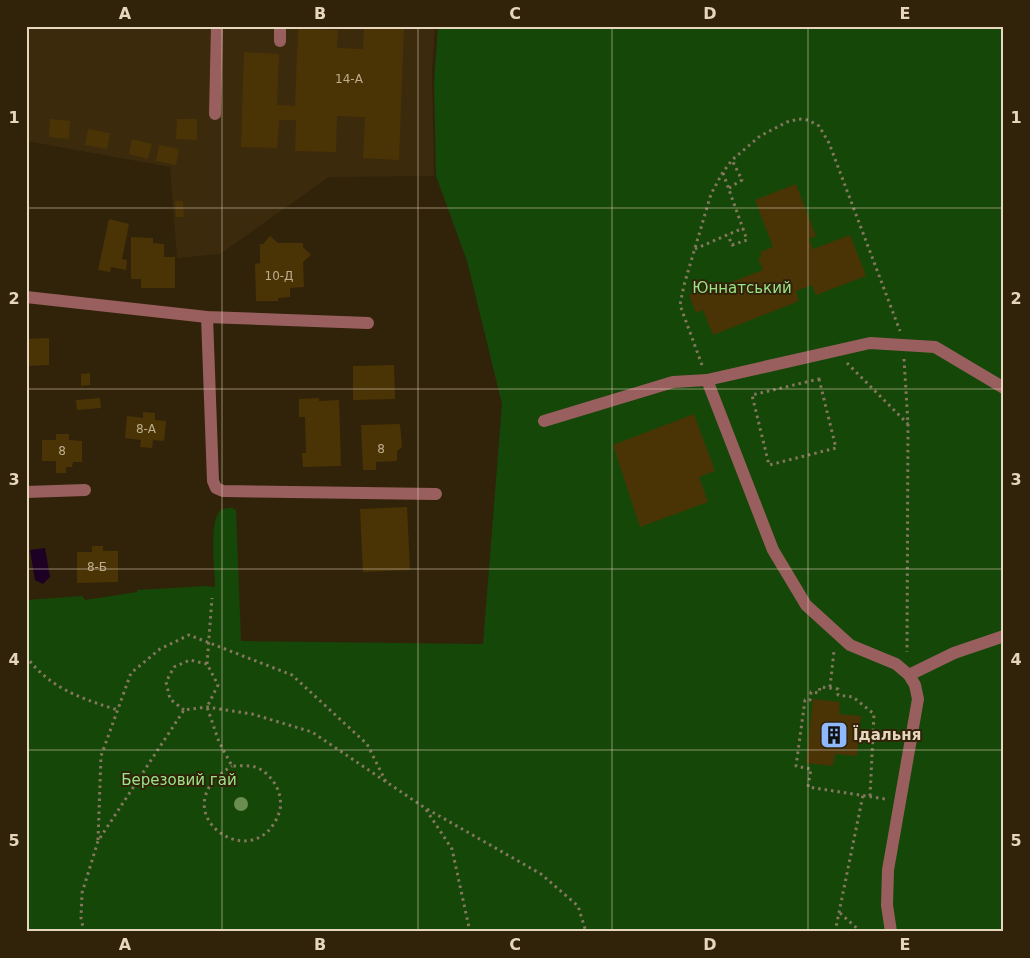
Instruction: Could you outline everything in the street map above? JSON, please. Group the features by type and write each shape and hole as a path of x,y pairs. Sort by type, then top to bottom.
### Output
{"lane":[{"path":"215,114 216,26"},
{"path":"280,26 280,41"},
{"path":"26,297 207,317 368,323"},
{"path":"207,317 213,481 216,488 223,490 436,494"},
{"path":"544,421 674,382 707,380 870,344 935,347 1004,388"},
{"path":"707,380 773,550 806,605 850,646 896,664 909,675 915,685 918,699 888,870 887,904 891,932"},
{"path":"26,492 85,490"},
{"path":"909,675 954,654 1004,636"}],"path":[{"path":"707,380 680,305 711,194 732,160 760,136 777,125 800,119 808,120 819,126 829,143 895,315 904,345 908,424 909,675"},
{"path":"729,188 742,180 732,160"},
{"path":"723,172 747,240 732,245 728,235"},
{"path":"695,249 743,228"},
{"path":"834,351 908,424"},
{"path":"819,378 836,448 769,465 752,395 819,378"},
{"path":"212,598 207,664 218,685 207,707 219,742 232,766"},
{"path":"830,687 836,632"},
{"path":"84,932 81,918 82,893 98,841 101,756 131,673 160,649 189,635 292,675 367,744 387,782"},
{"path":"26,656 36,670 56,686 86,701 118,710"},
{"path":"207,664 190,660 174,667 166,682 170,699 184,710 207,707 252,714 312,732 425,808 541,874 578,906 586,932"},
{"path":"870,796 874,714 853,697 838,695 838,689 820,687 819,693 811,692 810,700 804,700 796,766 811,769 808,787 900,801"},
{"path":"98,841 184,710"},
{"path":"232,766 255,767 277,784 282,805 274,826 256,840 237,840 219,833 206,820 205,806 208,789 219,774 232,766"},
{"path":"836,932 863,795"},
{"path":"425,808 452,849 470,932"},
{"path":"840,912 861,932"}],"shaded area":[{"path":"26,26 435,26 432,71 434,176 329,177 220,254 177,258 170,167 26,141"},
{"path":"45,548 50,577 43,584 35,580 30,550"}],"green space":[{"name":"Юннатський","path":"438,26 1004,26 1004,932 26,932 26,598 27,600 82,596 85,600 137,592 137,590 215,587 213,535 215,524 221,510 233,508 233,510 236,509 241,641 483,644 502,404 467,261 436,176 434,82"}],"building":[{"path":"364,26 404,26 399,160 363,158 365,117 337,116 336,152 295,151 296,120 279,120 277,148 241,147 244,52 279,54 277,105 295,106 298,29 338,30 337,48 363,49"},
{"path":"50,119 70,121 69,139 49,137"},
{"path":"177,119 197,119 197,140 176,139"},
{"path":"88,129 110,133 107,149 85,145"},
{"path":"132,139 152,144 148,159 129,154"},
{"path":"159,145 179,149 176,165 156,161"},
{"path":"796,184 816,236 809,239 813,249 850,235 866,276 816,295 812,285 796,291 799,301 713,335 703,310 696,313 689,295 699,291 700,294 763,270 758,258 762,257 760,252 773,247 755,200"},
{"path":"175,201 183,201 184,217 176,217"},
{"path":"109,219 129,224 122,259 127,260 126,270 111,267 110,272 98,270"},
{"path":"270,236 278,243 303,243 303,247 311,255 303,262 304,287 290,288 290,297 278,298 278,301 256,301 255,264 260,263 260,244 263,244"},
{"path":"131,237 153,238 153,243 164,244 164,257 175,257 175,288 141,288 141,279 131,279"},
{"path":"49,338 49,365 26,366 26,339"},
{"path":"394,365 395,399 353,400 353,366"},
{"path":"90,373 90,385 81,386 81,374"},
{"path":"100,398 101,408 77,410 76,400"},
{"path":"319,398 319,401 339,400 341,466 303,467 302,453 306,453 305,417 299,417 299,399"},
{"path":"143,412 155,413 155,420 166,421 164,441 153,440 152,448 140,447 141,440 125,438 127,416 143,418"},
{"path":"694,414 715,471 699,477 708,502 640,527 613,445"},
{"path":"400,424 402,447 397,451 397,461 376,462 376,470 363,470 361,425"},
{"path":"56,434 69,434 69,440 82,441 82,462 73,462 72,467 66,467 66,473 56,473 56,461 42,461 42,440 56,440"},
{"path":"407,507 410,570 363,572 360,509"},
{"path":"92,546 103,546 103,551 118,551 118,582 77,583 77,552 92,552"},
{"name":"Їдальня","path":"813,699 840,702 839,714 861,716 857,756 835,754 833,766 806,763"}],"place":[{"name":"Їдальня","path":"834,735"}],"park label":[{"name":"Березовий гай","path":"179,780"}]}
